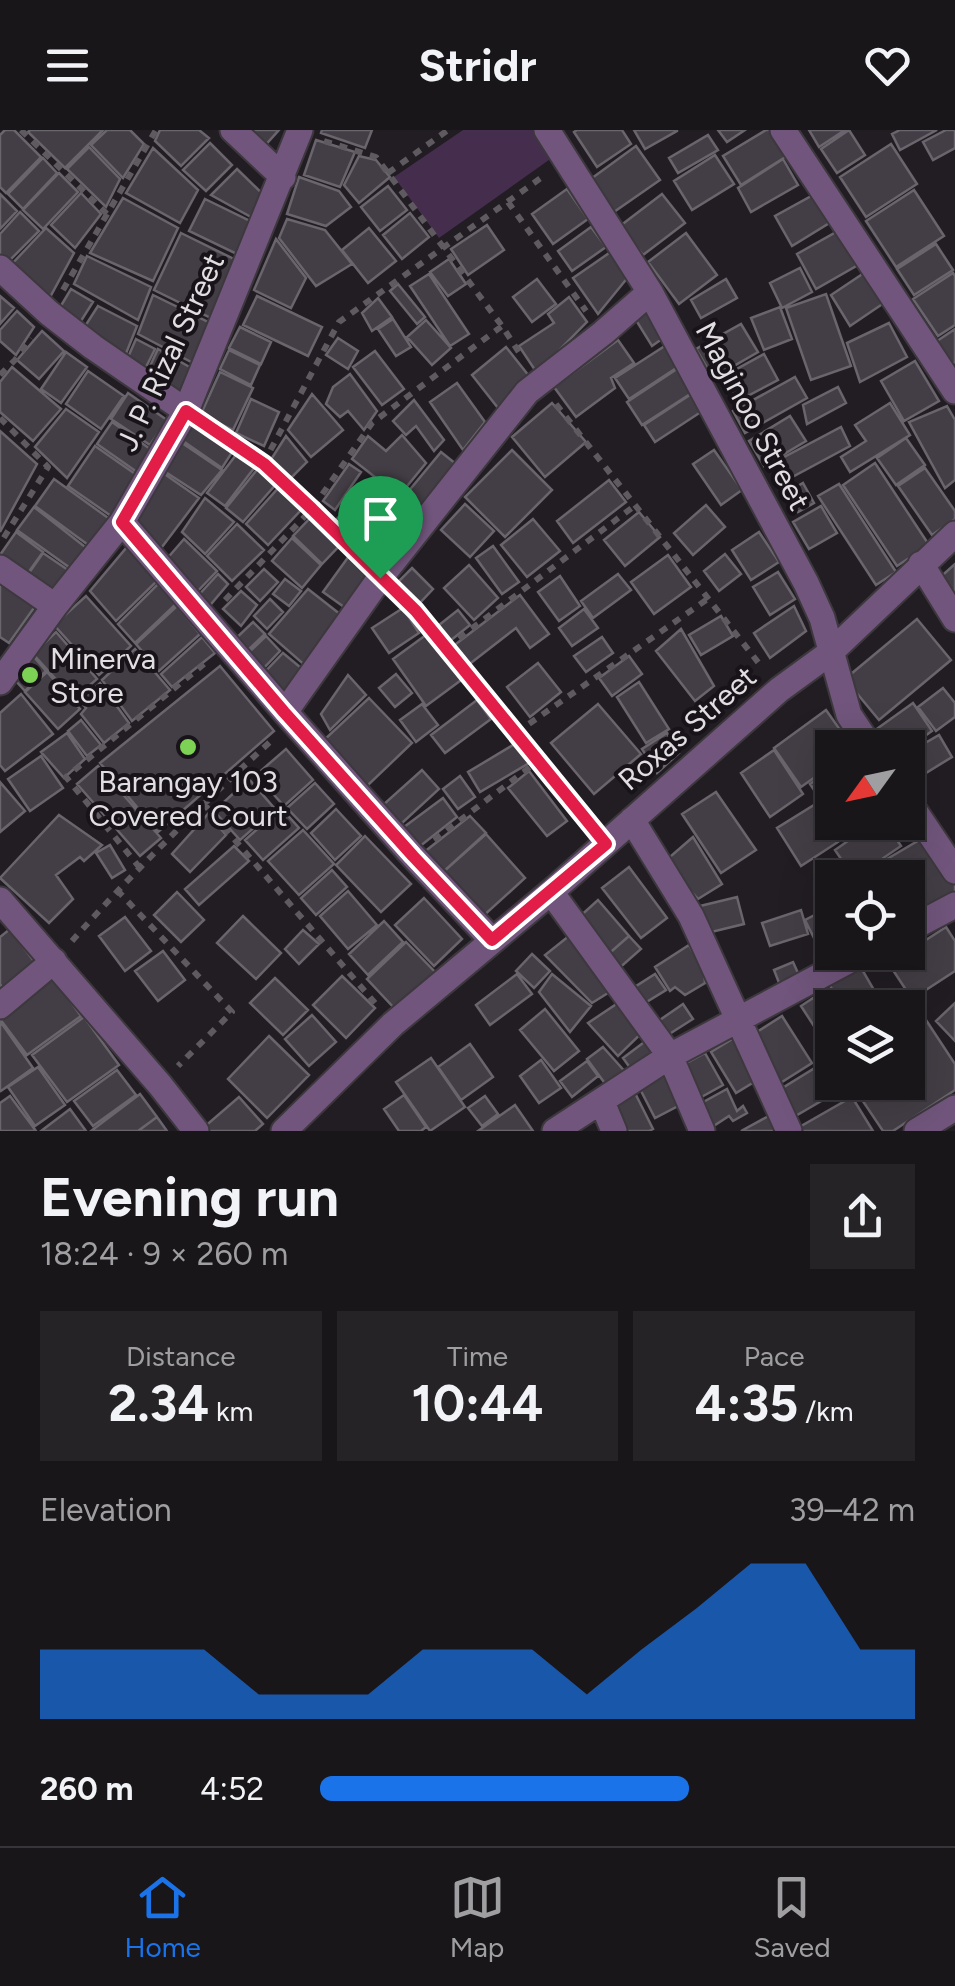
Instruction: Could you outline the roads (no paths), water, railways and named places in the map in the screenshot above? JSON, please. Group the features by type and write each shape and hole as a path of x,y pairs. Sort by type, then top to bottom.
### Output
{"street":[{"path":"233,130 283,177"},
{"name":"J. P. Rizal Street","path":"0,682 122,522 186,411 300,130"},
{"name":"Maginoo Street","path":"547,130 650,292 806,583 822,618 849,715 859,730"},
{"path":"783,130 955,391"},
{"path":"0,268 92,347 186,411"},
{"path":"288,717 380,578 526,392 650,292"},
{"path":"122,522 288,717 492,940"},
{"name":"Roxas Street","path":"284,1131 394,1024 551,892 779,690 831,652 955,534"},
{"path":"921,564 955,619"},
{"path":"0,568 55,606"},
{"path":"632,820 691,916 789,1131"},
{"path":"925,826 955,871"},
{"path":"551,892 670,1056 702,1131"},
{"path":"0,900 196,1131"},
{"path":"925,921 955,905"},
{"path":"0,1006 54,961"},
{"path":"556,1131 670,1056 832,970"},
{"path":"602,1102 614,1131"},
{"path":"917,1131 955,1108"}],"place":[{"name":"Minerva Store","path":"30,675"},
{"name":"Barangay 103 Covered Court","path":"188,747"}]}
